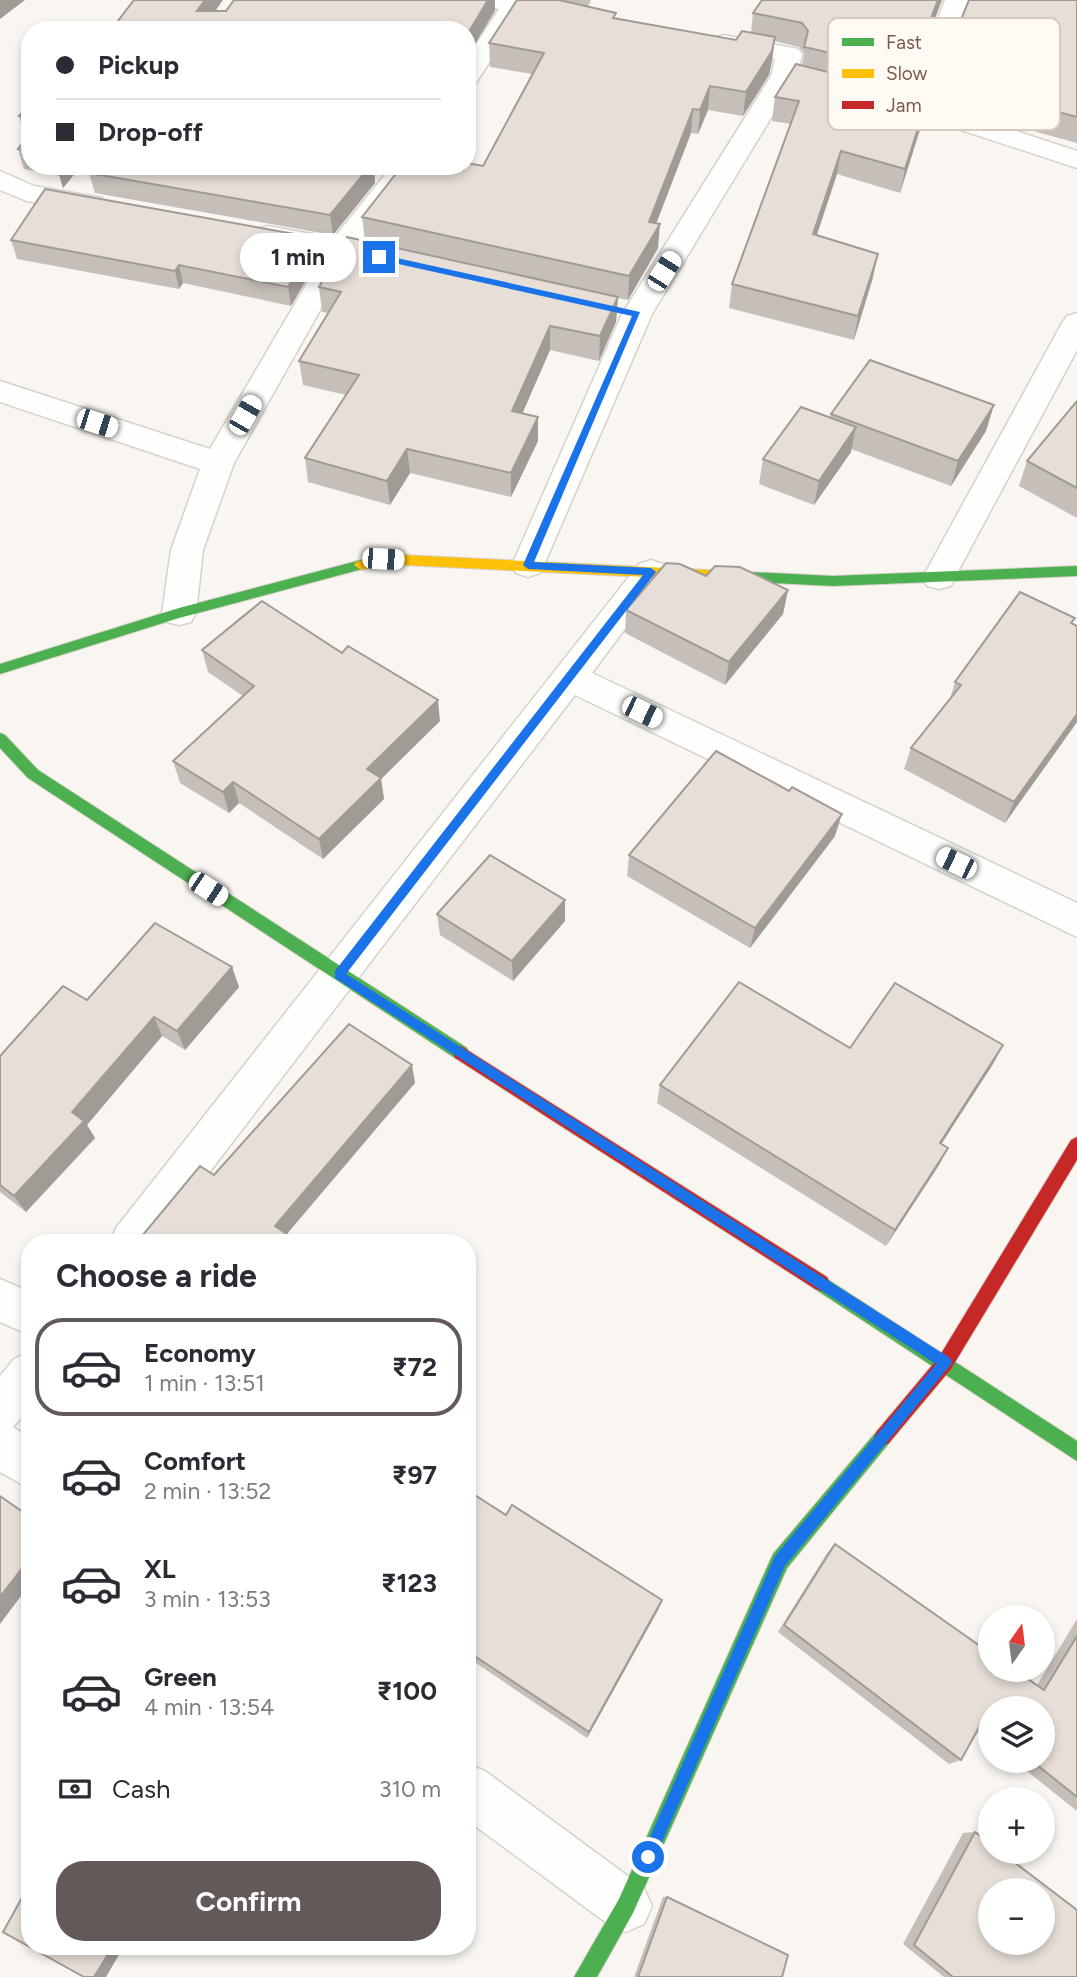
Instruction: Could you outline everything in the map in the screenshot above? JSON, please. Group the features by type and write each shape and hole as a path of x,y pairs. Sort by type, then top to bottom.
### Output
{"street":[{"path":"950,18 957,0"},
{"path":"476,60 503,2 582,16"},
{"path":"528,565 624,311 784,76 789,54 703,39"},
{"path":"784,76 828,86"},
{"path":"986,130 1077,160"},
{"path":"71,201 93,175"},
{"path":"179,613 187,550 218,463 341,248 399,175"},
{"path":"0,179 27,193 125,210"},
{"path":"246,231 399,261"},
{"path":"939,577 1077,323"},
{"path":"0,391 218,463"},
{"path":"0,669 179,613 383,559 832,581 1077,571"},
{"path":"137,1234 651,572"},
{"path":"569,677 1077,921"},
{"path":"0,739 33,774 339,975 946,1363 1077,1452"},
{"path":"585,1977 626,1906 780,1561 946,1363 1077,1145"},
{"path":"0,1300 21,1310"},
{"path":"0,1410 21,1385"},
{"path":"0,1444 21,1459"},
{"path":"476,1796 626,1906"}],"building":[{"path":"134,0 205,0 197,11 226,11 234,0 488,0 475,21 118,21"},
{"path":"517,0 559,0 616,13 613,18 736,40 742,31 775,37 772,51 746,92 710,86 700,110 693,109 649,222 660,224 629,276 362,217 395,175 476,175 476,165 483,166 544,53 489,43"},
{"path":"762,0 938,0 931,18 828,18 828,52 804,47 808,31 802,23 753,13"},
{"path":"969,0 1077,0 1077,117 1060,112 1060,18 962,18"},
{"path":"796,64 828,72 828,130 917,130 905,169 841,151 813,234 878,254 858,316 732,284 799,101 775,97"},
{"path":"100,175 363,175 330,215"},
{"path":"45,189 317,238 288,287 179,265 175,271 11,240"},
{"path":"347,237 618,297 600,336 550,326 512,411 538,417 511,473 407,449 387,481 305,458 359,375 299,361 341,292 319,287"},
{"path":"870,360 994,405 958,461 831,414"},
{"path":"1077,401 1077,488 1027,461"},
{"path":"801,407 856,427 819,481 763,459"},
{"path":"666,563 680,564 706,576 715,566 740,567 788,590 729,662 626,610"},
{"path":"1020,592 1075,618 1071,623 1077,626 1077,714 1014,802 911,748 961,685 955,682"},
{"path":"262,601 342,653 348,646 438,700 367,769 381,778 319,839 233,782 223,792 173,761 254,686 202,650"},
{"path":"716,751 789,791 792,787 842,814 755,928 629,855"},
{"path":"490,855 565,900 512,961 437,914"},
{"path":"155,923 232,967 177,1031 154,1017 72,1112 84,1121 14,1196 0,1185 0,1056 63,986 87,1000"},
{"path":"739,982 850,1048 895,983 1003,1045 940,1143 948,1148 895,1230 660,1085"},
{"path":"349,1024 412,1065 275,1226 287,1234 144,1234 200,1166 214,1175"},
{"path":"0,1496 21,1511 21,1570 0,1597"},
{"path":"476,1496 506,1515 512,1505 662,1600 589,1732 476,1657"},
{"path":"835,1544 978,1645 978,1682 1032,1682 1044,1690 1049,1682 1055,1682 1055,1672 1077,1636 1077,1797 1047,1773 1055,1773 1055,1696 978,1696 978,1729 961,1760 784,1625"},
{"path":"975,1832 978,1834 978,1864 1017,1864 1035,1878 978,1878 978,1955 1055,1955 1055,1893 1077,1910 1077,1977 953,1977 914,1945"},
{"path":"667,1897 788,1955 782,1977 638,1977"},
{"path":"21,1899 21,1942 3,1932"},
{"path":"44,1955 107,1955 94,1977 84,1977"}],"traffic: fast":[{"path":"0,669 179,613 361,565"},
{"path":"750,577 833,581 1077,571"},
{"path":"0,739 33,774 461,1053"},
{"path":"821,1283 1077,1452"},
{"path":"585,1977 626,1906 780,1561 883,1437"}],"traffic: slow":[{"path":"361,565 383,559 750,577"}],"traffic: jam":[{"path":"461,1053 821,1283"},
{"path":"883,1437 945,1363 1077,1145"}],"route":[{"path":"379,257 637,314 528,565 651,572 339,975 946,1363 780,1561 648,1857"}]}
